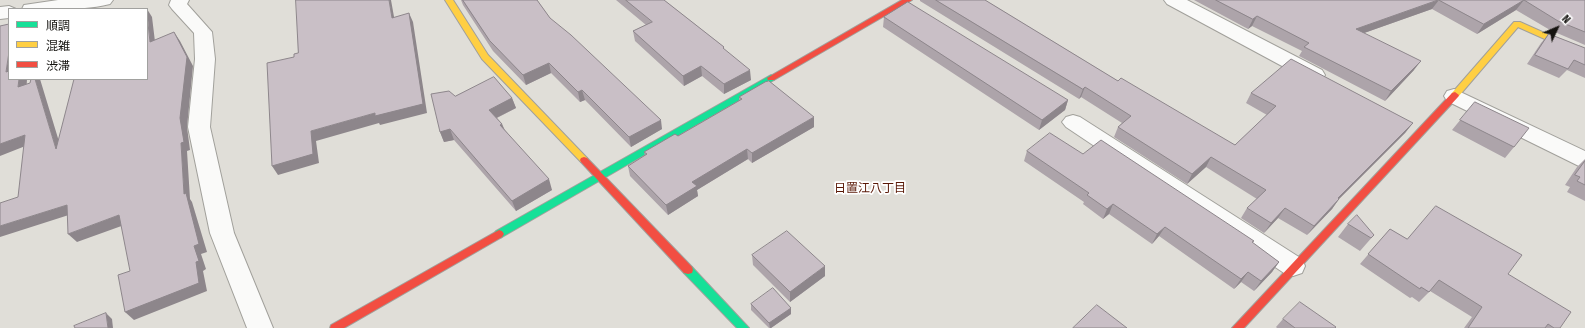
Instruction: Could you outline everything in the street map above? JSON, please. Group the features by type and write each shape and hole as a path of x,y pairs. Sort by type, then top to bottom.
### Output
{"street":[{"path":"39,8 104,0"},
{"path":"180,0 178,5 203,32 205,59 199,127 222,234 260,328"},
{"path":"448,0 485,57 744,328"},
{"path":"1173,0 1328,82"},
{"path":"335,328 910,4"},
{"path":"1237,328 1294,266 1413,127 1454,96 1517,24 1585,54"},
{"path":"1454,96 1585,161"},
{"path":"1073,122 1294,266"}],"building":[{"path":"296,0 389,0 392,18 409,13 423,104 375,116 375,113 311,131 313,154 272,166 267,63 294,57 294,54 298,53"},
{"path":"463,0 537,0 550,18 571,35 661,120 629,137 582,90 578,92 549,63 523,75 490,41"},
{"path":"626,0 664,0 724,47 723,48 750,70 724,84 701,66 683,76 633,31 652,22"},
{"path":"936,0 985,0 1118,81 1121,78 1235,145 1276,106 1251,93 1291,59 1413,123 1338,198 1339,199 1314,226 1285,208 1271,223 1247,208 1266,190 1211,157 1192,174 1118,127 1131,116 1085,87 1083,89"},
{"path":"1216,0 1438,0 1356,29 1421,61 1391,91 1304,47 1309,43 1257,16 1253,19"},
{"path":"1439,0 1524,0 1484,24"},
{"path":"1524,0 1585,0 1585,32 1558,21"},
{"path":"908,2 1068,100 1042,120 884,17"},
{"path":"148,23 150,42 174,32 187,57 180,118 184,142 181,143 184,194 186,193 199,244 194,246 199,261 196,262 199,283 125,312 118,275 130,271 119,215 68,234 67,205 0,226 0,203 18,197 25,135 0,144 0,26 8,24 8,59 6,72 8,71 8,80 19,80 18,87 30,83 31,80 35,80 56,149 74,80 148,80"},
{"path":"1549,34 1585,48 1585,65 1574,60 1568,69 1535,55"},
{"path":"494,77 512,98 489,110 502,124 500,125 549,179 512,201 450,129 440,132 431,94 449,91 455,96"},
{"path":"769,81 814,117 752,153 747,149 692,182 697,186 666,205 628,166 647,154 644,152 675,134 678,136 742,99 739,97"},
{"path":"1475,102 1529,128 1514,147 1460,120"},
{"path":"1050,133 1083,154 1101,140 1254,241 1252,242 1279,262 1261,281 1248,272 1241,279 1165,227 1157,234 1113,204 1107,209 1087,195 1089,193 1027,151"},
{"path":"1585,161 1585,185 1577,181 1580,177 1575,175"},
{"path":"1436,206 1522,255 1508,274 1571,312 1560,328 1554,328 1548,324 1545,328 1468,328 1482,307 1439,280 1429,292 1421,287 1420,289 1368,254 1390,229 1407,239"},
{"path":"1357,215 1374,235 1371,238 1348,224"},
{"path":"787,231 825,266 790,292 752,255"},
{"path":"773,288 791,308 769,323 751,304"},
{"path":"1300,302 1336,327 1295,328 1283,319"},
{"path":"1097,305 1127,328 1073,328"},
{"path":"106,313 108,328 75,328 74,326"}],"traffic: fast":[{"path":"499,234 771,78"},
{"path":"688,270 744,328"}],"traffic: slow":[{"path":"449,0 485,57 584,160"},
{"path":"1455,95 1517,24 1585,54"}],"traffic: jam":[{"path":"771,78 908,0"},
{"path":"1237,328 1455,95"},
{"path":"584,160 688,270"},
{"path":"335,328 499,234"}],"district":[{"name":"日置江八丁目","path":"870,189"}]}
